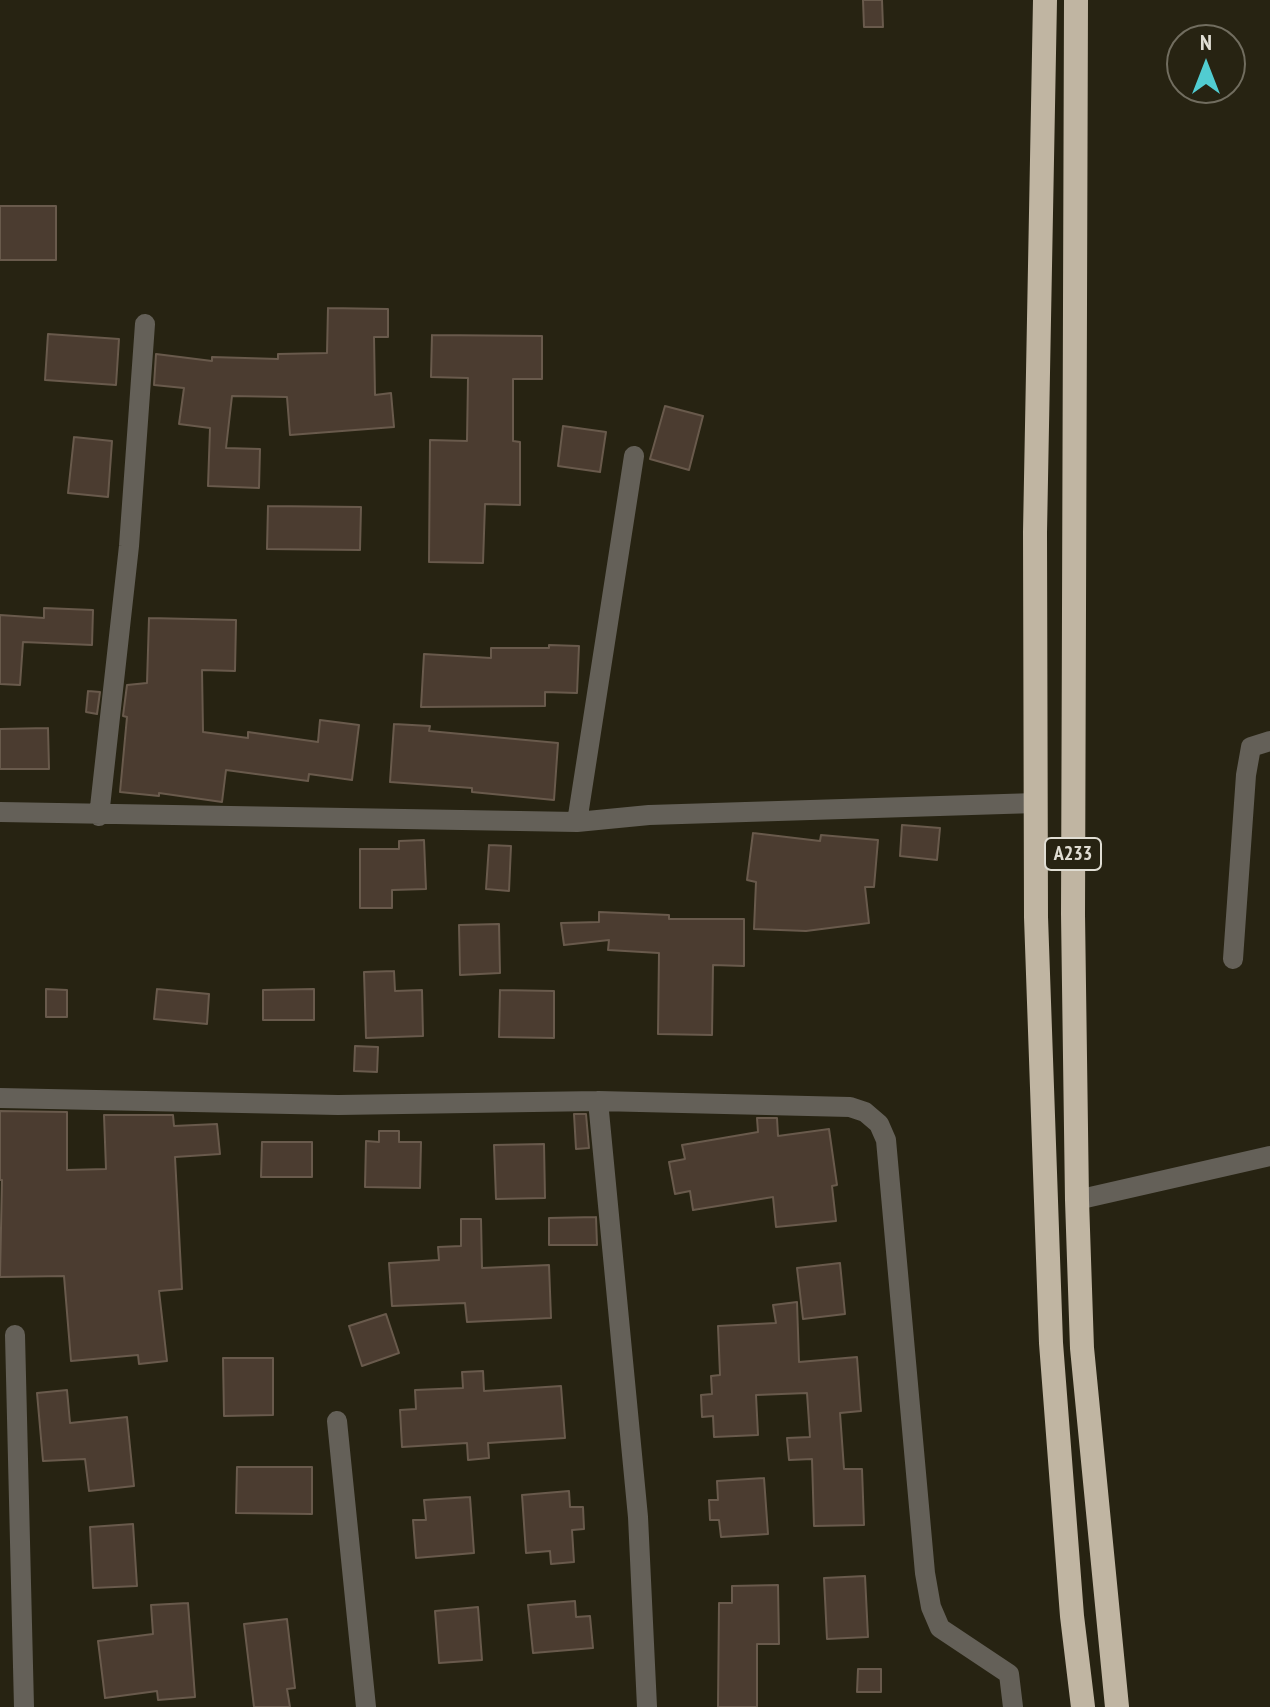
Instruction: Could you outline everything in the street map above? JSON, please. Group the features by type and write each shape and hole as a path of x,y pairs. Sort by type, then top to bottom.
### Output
{"highway":[{"name":"A233","path":"1045,0 1035,532 1036,917 1051,1343 1072,1616 1083,1707"},
{"name":"A233","path":"1076,0 1073,914 1077,1200 1082,1348 1117,1707"}],"street":[{"path":"99,816 129,546 145,324"},
{"path":"577,822 634,456"},
{"path":"1233,959 1246,775 1251,747 1270,741"},
{"path":"0,812 577,822 649,815 1036,803"},
{"path":"0,1098 338,1105 598,1101 850,1107 865,1112 879,1124 886,1140 925,1573 931,1607 940,1628 1009,1674 1013,1707"},
{"path":"598,1101 638,1517 647,1707"},
{"path":"1077,1200 1270,1156"},
{"path":"15,1335 24,1707"},
{"path":"337,1421 366,1707"}],"building":[{"path":"863,0 882,0 883,27 864,27"},
{"path":"0,206 56,206 56,260 0,260"},
{"path":"328,308 388,309 388,337 374,337 375,395 391,393 394,427 290,435 287,397 232,396 226,448 260,449 259,488 208,486 210,428 179,424 184,388 154,385 156,354 212,361 212,357 278,359 278,354 327,353"},
{"path":"48,334 119,339 116,385 45,380"},
{"path":"432,335 542,336 542,379 513,379 513,441 520,442 520,505 485,504 483,563 429,562 430,440 467,441 468,378 431,377"},
{"path":"665,406 703,416 689,470 650,459"},
{"path":"563,426 606,432 600,472 558,466"},
{"path":"74,437 112,441 108,497 68,493"},
{"path":"268,506 361,507 360,550 267,549"},
{"path":"44,608 93,610 92,645 23,642 20,685 0,684 0,615 44,618"},
{"path":"149,618 236,620 235,671 202,670 203,732 248,738 248,732 318,742 320,720 359,725 352,780 309,774 308,781 226,770 222,802 159,793 159,796 120,792 127,685 147,683"},
{"path":"549,645 579,646 577,693 545,692 545,706 421,707 424,654 491,658 491,648 549,648"},
{"path":"88,691 100,692 97,714 86,712"},
{"path":"394,724 430,726 429,731 558,743 554,800 472,792 472,788 390,782"},
{"path":"48,728 49,769 0,769 0,729"},
{"path":"902,825 940,828 937,860 900,856"},
{"path":"753,833 820,841 821,835 878,840 874,887 865,887 869,923 806,931 754,929 756,882 747,880"},
{"path":"424,840 426,889 392,890 392,908 360,908 360,849 399,849 399,841"},
{"path":"489,845 511,846 509,891 486,889"},
{"path":"599,912 669,915 669,919 744,919 744,966 713,965 712,1035 658,1034 659,953 608,950 609,940 564,945 561,923 599,922"},
{"path":"499,924 500,973 460,975 459,925"},
{"path":"394,971 395,991 422,990 423,1036 366,1038 364,972"},
{"path":"46,989 67,990 67,1017 46,1017"},
{"path":"157,989 209,994 207,1024 154,1019"},
{"path":"314,989 314,1020 263,1020 263,990"},
{"path":"500,990 554,991 554,1038 499,1037"},
{"path":"355,1046 378,1047 377,1072 354,1071"},
{"path":"0,1111 67,1112 67,1170 106,1169 104,1115 173,1115 174,1126 217,1124 220,1154 175,1157 182,1289 159,1291 167,1361 139,1364 138,1355 71,1361 64,1276 0,1277"},
{"path":"574,1114 586,1114 589,1148 576,1149"},
{"path":"757,1118 777,1118 778,1136 829,1129 837,1185 832,1186 836,1221 776,1227 773,1197 693,1210 690,1191 675,1194 669,1162 685,1159 682,1145 758,1132"},
{"path":"379,1131 399,1131 399,1142 421,1142 420,1188 365,1187 366,1141 379,1142"},
{"path":"262,1142 312,1142 312,1177 261,1177"},
{"path":"544,1144 545,1198 496,1199 494,1145"},
{"path":"596,1217 597,1245 549,1245 549,1218"},
{"path":"461,1219 481,1219 482,1268 549,1265 551,1318 467,1322 465,1303 392,1306 389,1263 439,1260 438,1247 461,1246"},
{"path":"840,1263 845,1314 803,1319 797,1268"},
{"path":"797,1302 799,1362 857,1357 861,1411 840,1413 844,1469 862,1469 864,1525 814,1526 812,1459 789,1460 787,1438 810,1437 807,1393 756,1395 758,1435 714,1437 713,1416 702,1417 701,1395 712,1394 711,1376 720,1375 718,1326 776,1323 773,1305"},
{"path":"386,1314 399,1353 362,1366 349,1326"},
{"path":"223,1358 273,1358 273,1415 224,1416"},
{"path":"483,1371 484,1391 561,1386 565,1438 488,1443 489,1458 468,1460 467,1443 402,1447 400,1410 416,1409 415,1390 463,1388 462,1372"},
{"path":"67,1390 70,1423 127,1417 134,1486 89,1491 85,1459 43,1461 37,1393"},
{"path":"237,1467 312,1467 312,1514 236,1513"},
{"path":"764,1478 768,1534 721,1537 719,1520 710,1520 709,1500 718,1500 717,1481"},
{"path":"569,1491 570,1507 583,1507 584,1529 572,1530 574,1562 551,1564 550,1551 526,1553 522,1495"},
{"path":"470,1497 474,1553 416,1558 413,1520 426,1520 424,1500"},
{"path":"133,1524 137,1586 93,1588 90,1527"},
{"path":"865,1576 868,1637 827,1639 824,1578"},
{"path":"778,1585 779,1644 757,1644 757,1707 718,1707 719,1603 732,1603 732,1586"},
{"path":"575,1601 576,1617 590,1616 593,1648 533,1653 528,1605"},
{"path":"188,1603 195,1697 158,1700 157,1691 105,1698 98,1641 153,1634 151,1605"},
{"path":"478,1607 482,1660 439,1663 435,1611"},
{"path":"287,1619 295,1688 287,1689 290,1707 254,1707 244,1624"},
{"path":"858,1669 881,1669 881,1692 857,1692"}]}
